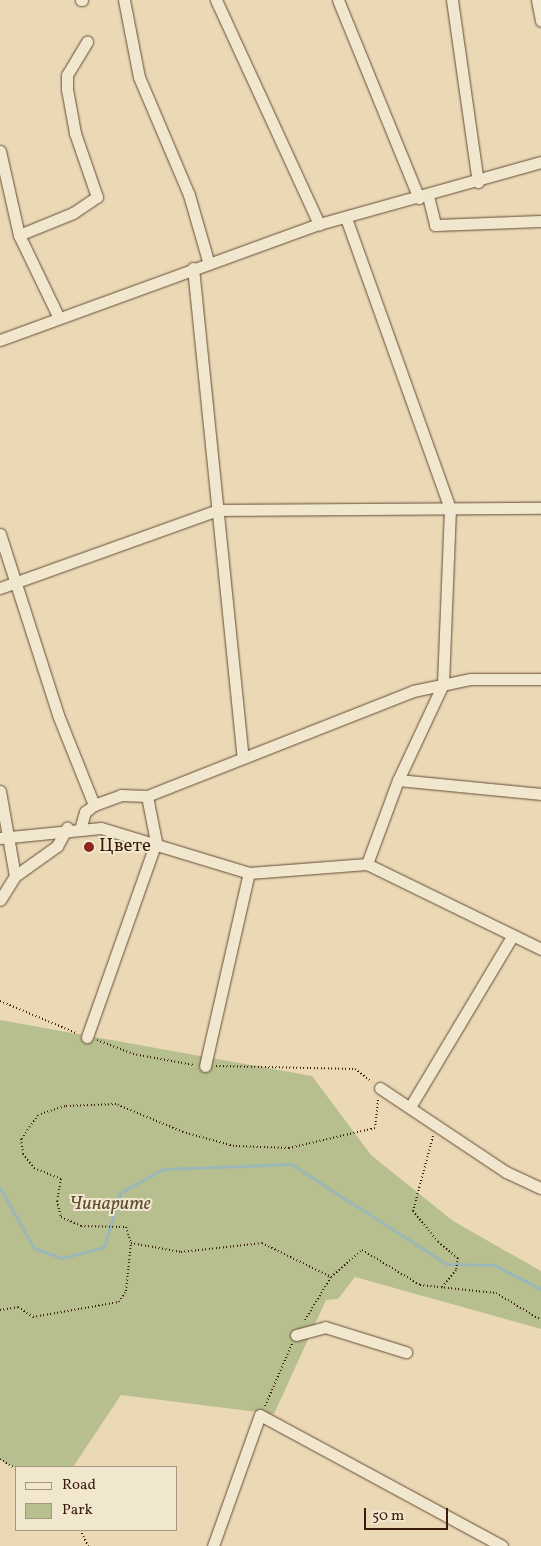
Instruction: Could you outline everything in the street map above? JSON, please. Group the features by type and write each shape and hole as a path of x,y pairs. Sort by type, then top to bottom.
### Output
{"street":[{"path":"124,0 139,77 190,195 208,261"},
{"path":"216,0 319,224"},
{"path":"338,0 435,225 541,221"},
{"path":"452,0 478,182"},
{"path":"537,0 541,21"},
{"path":"18,235 73,213 97,197 75,133 67,90 67,75 87,42"},
{"path":"0,151 18,235 59,318"},
{"path":"0,340 208,261 319,224 478,182 541,162"},
{"path":"346,218 450,509 443,684 398,780 367,864"},
{"path":"193,268 243,757"},
{"path":"0,588 218,510 541,508"},
{"path":"0,534 58,714 94,805"},
{"path":"81,826 85,812 94,805 120,795 147,796 413,691 470,679 541,679"},
{"path":"398,780 541,794"},
{"path":"0,791 6,837 16,876"},
{"path":"87,1037 156,842 147,796"},
{"path":"6,837 81,826 156,842 249,873 367,864 541,949"},
{"path":"0,900 16,876 57,846 67,828"},
{"path":"204,1066 249,873"},
{"path":"410,1107 513,935"},
{"path":"380,1088 506,1172 541,1188"},
{"path":"296,1335 325,1327 406,1352"},
{"path":"213,1546 260,1415 502,1546"}],"path":[{"path":"0,1001 133,1054 204,1066 356,1069 380,1088 374,1128 289,1148 234,1146 183,1132 116,1104 65,1106 38,1115 21,1139 23,1154 34,1168 61,1179 57,1201 61,1217 102,1229 126,1227 130,1243 126,1292 119,1302 33,1317 18,1307 0,1310"},
{"path":"436,1125 413,1211 438,1242 458,1258 456,1270 442,1287"},
{"path":"130,1243 181,1252 262,1243 331,1277 362,1250 420,1284 496,1293 541,1320"},
{"path":"0,1459 15,1468"},
{"path":"80,1531 88,1546"}],"green space":[{"name":"Чинарите","path":"0,1020 312,1076 371,1155 453,1221 541,1271 541,1329 355,1277 338,1299 326,1300 274,1414 121,1395 74,1466 15,1468 0,1460"}],"waterway":[{"path":"0,1188 34,1248 62,1258 104,1247 120,1193 163,1169 291,1164 447,1264 494,1265 541,1289"}],"place":[{"name":"Цвете","path":"89,847"}]}
